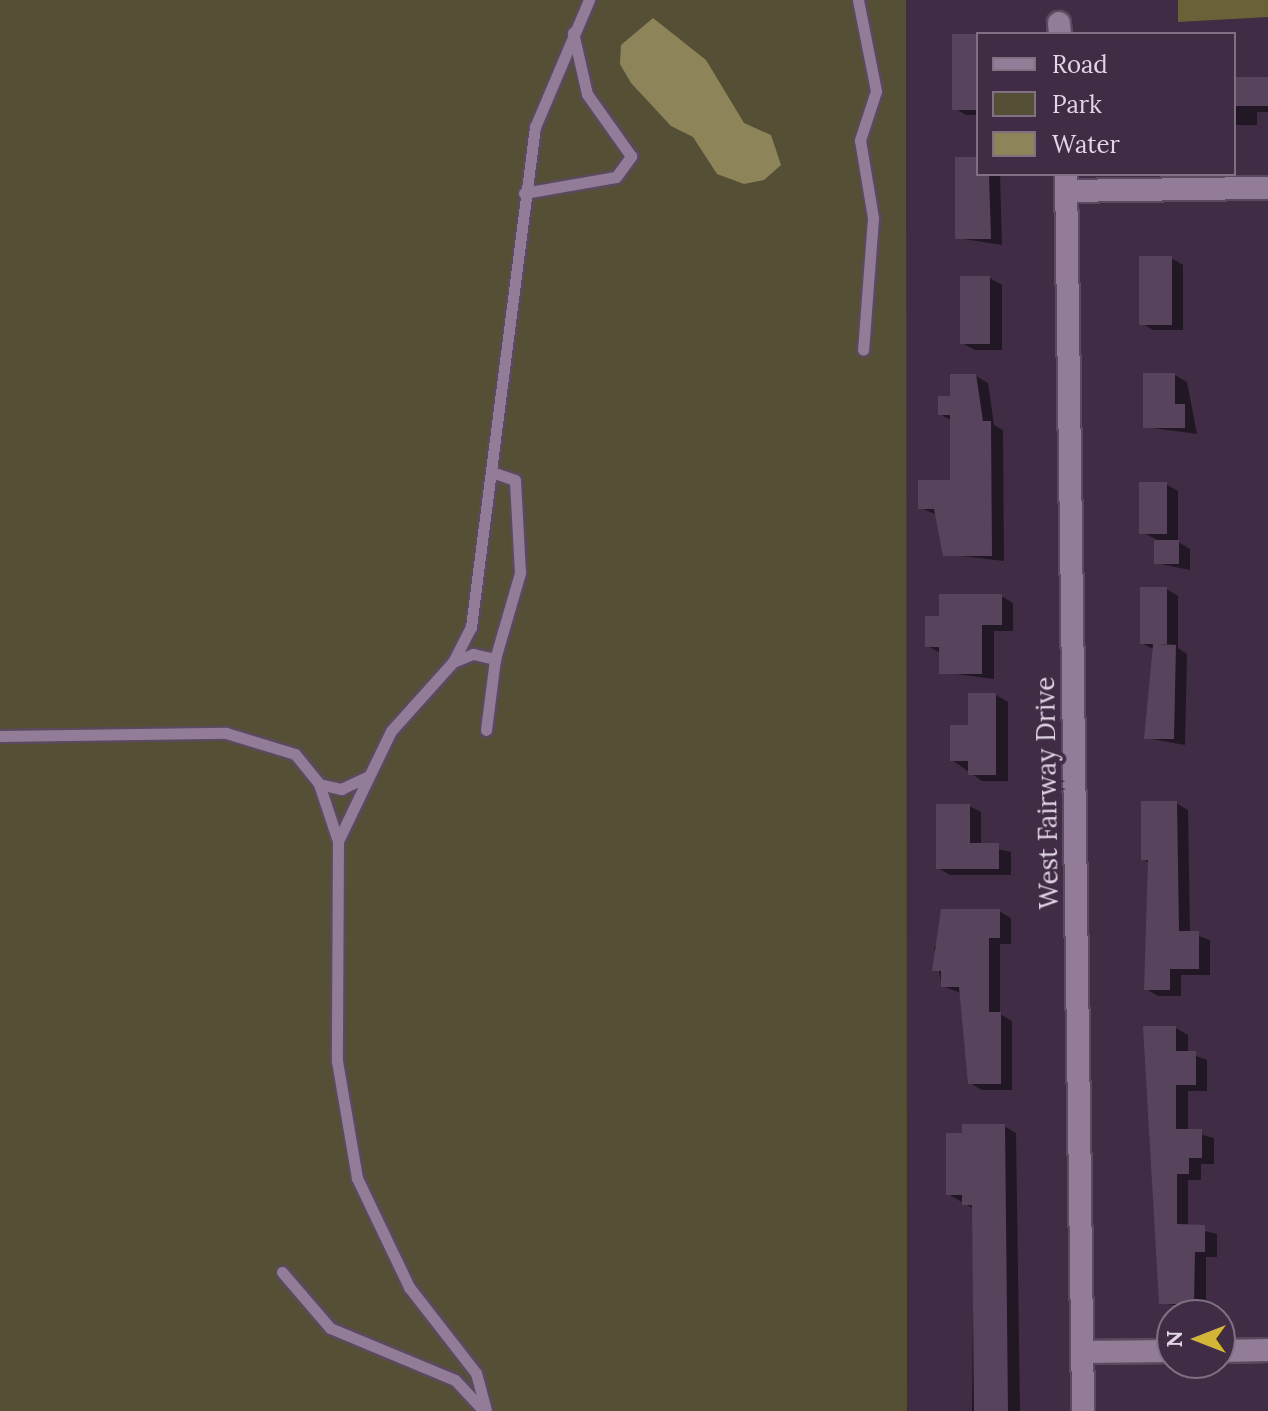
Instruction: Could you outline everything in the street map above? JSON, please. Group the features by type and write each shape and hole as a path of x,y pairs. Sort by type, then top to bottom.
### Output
{"street":[{"path":"1066,183 1268,188"},
{"name":"West Fairway Drive","path":"1066,183 1083,1411"},
{"path":"1236,1351 1268,1350"},
{"path":"1082,1352 1156,1351"}],"lane":[{"path":"338,841 391,731 453,662 480,594 524,193 535,127 573,26 589,0"},
{"path":"858,0 876,91 860,140 873,218 863,350"},
{"path":"524,193 616,177 631,156 587,94 573,26"},
{"path":"486,730 495,659 520,573 515,480 492,472"},
{"path":"453,662 473,654 495,659"},
{"path":"0,736 226,733 295,754 319,784 338,841 337,1061 357,1178 409,1287 476,1373 485,1411"},
{"path":"319,784 341,789 369,775"},
{"path":"282,1272 330,1328 455,1380 485,1411"}],"green space":[{"path":"0,0 906,0 907,1411 0,1411"}],"shaded area":[{"path":"1178,0 1268,0 1268,17 1178,22"}],"water":[{"path":"653,18 706,60 744,123 771,135 781,165 764,180 744,184 717,174 693,137 671,126 631,83 620,64 621,45"}],"building":[{"path":"952,34 976,34 976,110 952,110"},
{"path":"1236,77 1268,77 1268,106 1236,106"},
{"path":"955,157 976,157 976,176 989,176 991,239 955,239"},
{"path":"1139,256 1172,256 1172,325 1139,325"},
{"path":"960,276 990,276 990,344 960,344"},
{"path":"1143,373 1175,373 1175,404 1185,404 1185,428 1143,428"},
{"path":"950,374 976,374 983,421 991,421 992,556 943,556 934,509 918,509 918,480 950,480 950,415 938,415 938,396 950,396"},
{"path":"1139,482 1167,482 1167,534 1139,534"},
{"path":"1154,540 1179,540 1179,564 1154,564"},
{"path":"1140,587 1167,587 1167,644 1158,644 1176,645 1174,739 1144,739 1153,644 1140,644"},
{"path":"939,594 1002,594 1002,625 982,625 982,674 939,674 939,647 925,647 925,616 939,616"},
{"path":"968,693 996,693 996,775 968,775 968,761 950,761 950,725 968,725"},
{"path":"1141,801 1177,801 1179,931 1199,931 1199,969 1170,969 1170,990 1144,990 1148,860 1141,860"},
{"path":"936,804 970,804 970,843 999,843 999,869 936,869"},
{"path":"941,909 1000,909 1000,938 989,938 989,1012 1001,1012 1001,1084 968,1084 959,987 941,987 941,971 932,971"},
{"path":"1143,1026 1176,1026 1176,1051 1196,1051 1196,1085 1176,1085 1176,1129 1202,1129 1202,1158 1189,1158 1189,1174 1177,1174 1177,1224 1205,1225 1205,1252 1195,1252 1194,1299 1159,1299"},
{"path":"962,1124 1005,1124 1008,1411 974,1411 972,1205 962,1205 962,1195 946,1195 946,1133 962,1133"}]}
